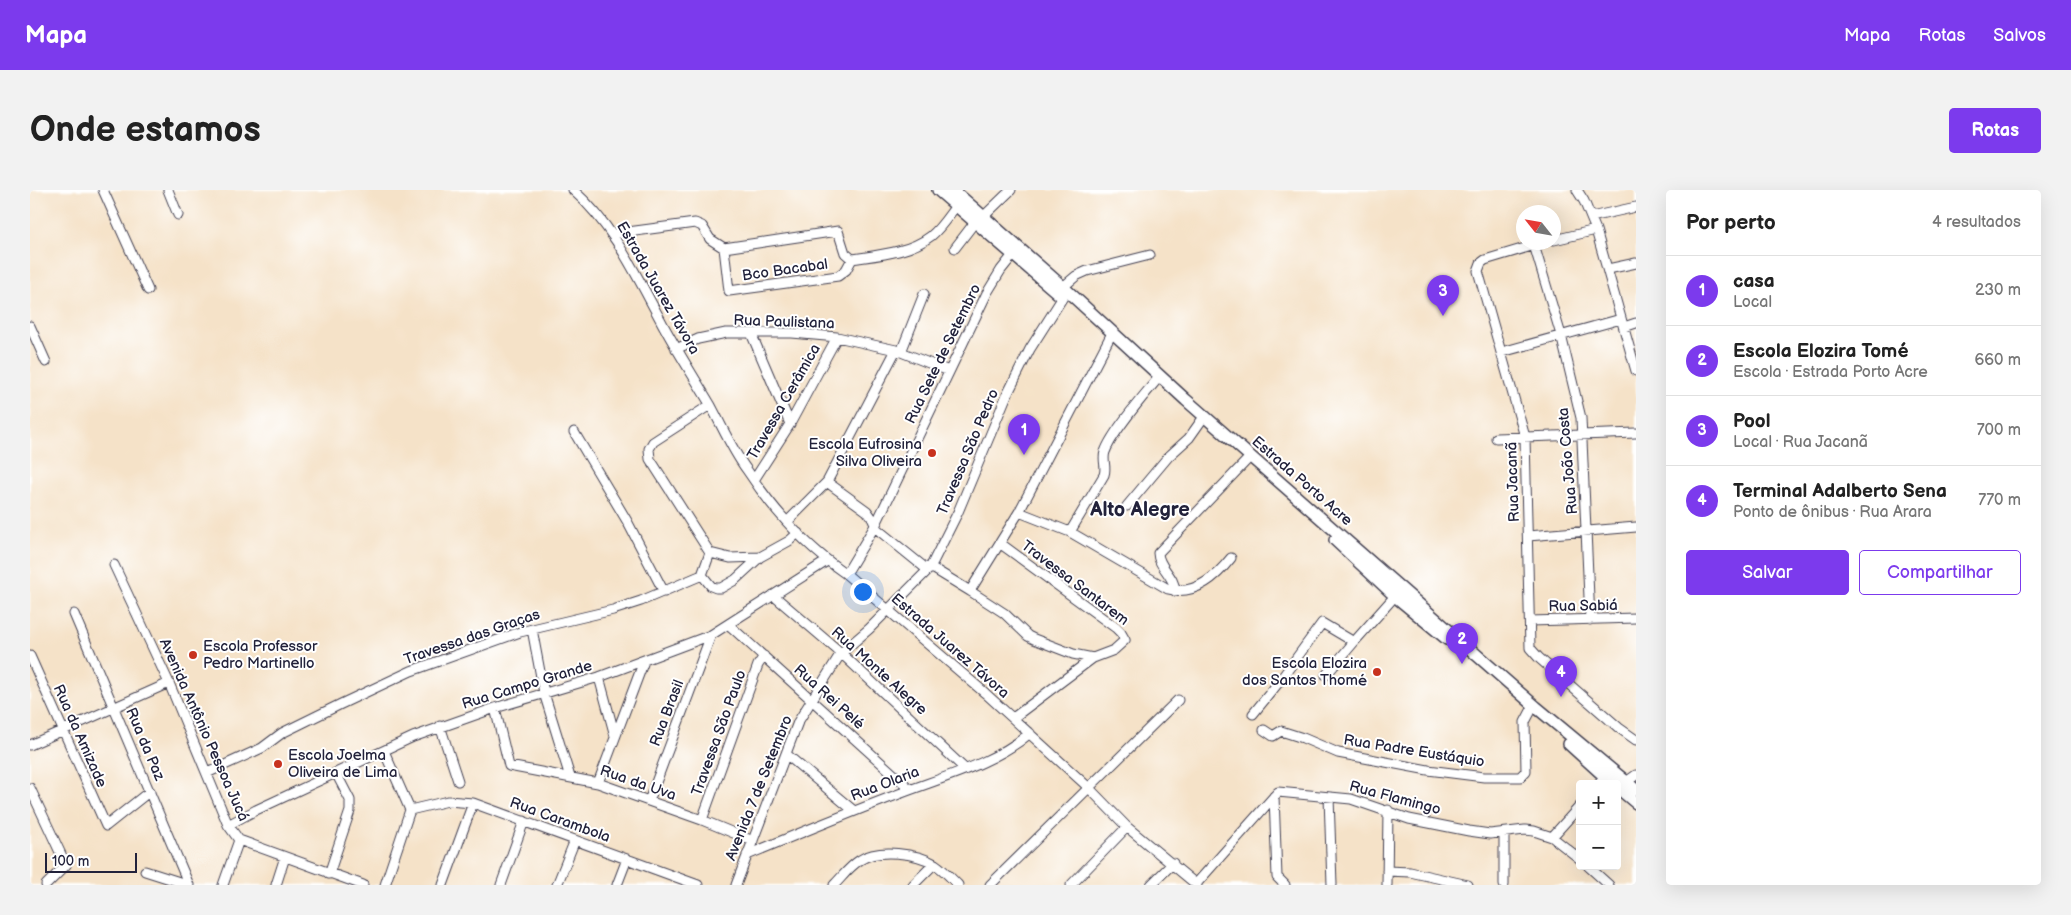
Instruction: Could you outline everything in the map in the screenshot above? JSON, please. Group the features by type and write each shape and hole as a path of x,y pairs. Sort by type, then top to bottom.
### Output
{"main road":[{"name":"Estrada Porto Acre","path":"938,190 959,202 1063,292 1532,708"},
{"name":"Estrada Porto Acre","path":"952,190 959,202"},
{"name":"Estrada Porto Acre","path":"1158,378 1201,421 1248,458 1396,596 1622,784 1636,803"}],"street":[{"path":"103,190 148,290"},
{"path":"168,190 178,215"},
{"name":"Estrada Juarez Távora","path":"573,190 594,210 613,234 676,349 746,469 787,522 827,561 846,574 1030,733 1088,787 1127,827 1197,884"},
{"path":"955,248 979,219 1011,190"},
{"path":"1577,190 1596,230 1636,371"},
{"path":"852,259 891,253 925,239 932,234 959,202"},
{"path":"1591,217 1636,207"},
{"path":"613,234 695,223 704,228 710,239 724,248"},
{"path":"1561,238 1596,230"},
{"name":"Bco Bacabal","path":"838,231 845,253 852,259 846,270 838,276 729,291 724,248 838,231"},
{"name":"Rua Jacanã","path":"1518,250 1485,260 1481,263 1478,271 1526,437 1530,648 1546,664 1636,740"},
{"name":"Rua João Costa","path":"1535,250 1581,418 1590,620"},
{"name":"Rua Sete de Setembro","path":"846,574 876,524 987,293 1001,270 1016,252"},
{"path":"1063,292 1076,276 1087,271 1150,255"},
{"path":"1608,269 1636,263"},
{"name":"Travessa São Pedro","path":"887,610 930,568 958,512 1006,397 1034,341 1063,292"},
{"path":"787,522 827,482 899,351 924,294"},
{"path":"1502,352 1560,335 1622,323 1636,323"},
{"path":"30,326 46,362"},
{"path":"751,333 790,424"},
{"name":"Rua Paulistana","path":"676,349 713,335 792,333 837,337 899,351 949,371"},
{"path":"970,591 1001,544 1019,512 1110,335"},
{"name":"Travessa Cerâmica","path":"754,480 790,424 837,337"},
{"path":"1070,532 1104,474 1106,469 1103,462 1104,453 1111,439 1158,378"},
{"path":"710,405 650,446 650,459 710,553 730,558 746,559 760,557"},
{"path":"1127,506 1168,457 1189,438 1201,421"},
{"path":"574,432 627,521 664,592"},
{"path":"1496,438 1636,433"},
{"path":"1175,591 1174,580 1160,561 1158,553 1248,458"},
{"path":"827,482 867,511 879,531 924,567 934,568 1004,613 1028,636 1072,654 1092,658"},
{"path":"1019,512 1070,532 1168,589 1175,591 1190,588 1212,578 1231,558"},
{"path":"1528,536 1636,527"},
{"path":"710,553 702,575 711,586 721,588 735,580 760,557 789,541 798,533"},
{"name":"Travessa Santarem","path":"1001,544 1121,633 1125,640 1114,650 1092,658"},
{"name":"Rua Campo Grande","path":"228,825 256,810 440,726 544,693 599,678 711,635 827,561"},
{"name":"Avenida Antônio Pessoa Jucá","path":"114,565 170,683 228,825 240,840 363,885"},
{"name":"Travessa das Graças","path":"207,773 262,748 278,736 332,708 411,671 532,629 613,610 664,592 702,575"},
{"name":"Rua Monte Alegre","path":"773,595 840,653 964,769"},
{"path":"1326,676 1396,596"},
{"name":"Avenida 7 de Setembro","path":"736,885 798,722 840,653 869,629 887,610"},
{"name":"Rua da Paz","path":"74,614 189,885"},
{"name":"Rua Sabiá","path":"1530,621 1636,618"},
{"path":"1253,714 1322,623 1354,642"},
{"name":"Rua Rei Pelé","path":"729,625 910,789"},
{"path":"532,629 544,693 570,777"},
{"name":"Rua Brasil","path":"649,801 711,635"},
{"name":"Rua da Amizade","path":"30,656 106,826 150,791"},
{"name":"Travessa São Paulo","path":"702,820 758,665 764,656"},
{"path":"1013,718 1092,658"},
{"path":"598,783 644,661"},
{"path":"599,678 615,736"},
{"path":"30,745 170,683"},
{"path":"990,885 1178,700"},
{"name":"Rua da Uva","path":"495,708 509,766 598,783 702,820 753,841"},
{"name":"Rua Padre Eustáquio","path":"1264,730 1273,736 1281,731 1338,753 1419,768 1484,777 1520,777 1526,771 1525,722 1532,708"},
{"path":"440,726 458,781"},
{"name":"Rua Olaria","path":"747,855 998,755 1030,733"},
{"path":"384,751 410,810 385,885"},
{"path":"786,754 854,811"},
{"path":"329,874 350,811 350,800 336,773"},
{"path":"30,788 66,865 46,885"},
{"path":"1197,884 1276,794"},
{"path":"1276,794 1277,877 1285,885"},
{"name":"Rua Flamingo","path":"1276,794 1351,799 1388,810 1409,819 1469,831 1504,833 1525,830 1545,833 1552,837"},
{"path":"1329,797 1332,885"},
{"name":"Rua Carambola","path":"410,810 448,801 473,803 627,859 679,882 698,885"},
{"path":"443,885 473,803"},
{"path":"1387,885 1388,810"},
{"path":"1576,810 1552,837 1576,856"},
{"path":"501,885 524,821"},
{"path":"1071,885 1127,827"},
{"path":"1504,833 1504,885"},
{"path":"223,885 240,840"},
{"path":"557,885 575,840"},
{"path":"834,885 859,861 871,854 887,853 915,857 934,864 958,885"},
{"path":"276,885 285,857"},
{"path":"617,885 627,859"},
{"path":"1151,885 1173,863"},
{"path":"914,885 934,864"},
{"path":"1592,870 1609,885"},
{"path":"145,871 189,885"},
{"path":"1387,871 1410,872 1447,883 1468,885"}],"place":[{"name":"Pool","path":"1443,316"},
{"name":"Escola Eufrosina Silva Oliveira","path":"932,453"},
{"name":"casa","path":"1024,455"},
{"name":"Escola Professor Pedro Martinello","path":"193,655"},
{"name":"Escola Elozira Tomé","path":"1462,664"},
{"name":"Escola Elozira dos Santos Thomé","path":"1377,672"},
{"name":"Terminal Adalberto Sena","path":"1561,697"},
{"name":"Escola Joelma Oliveira de Lima","path":"278,764"}],"district":[{"name":"Alto Alegre","path":"1140,510"}]}
